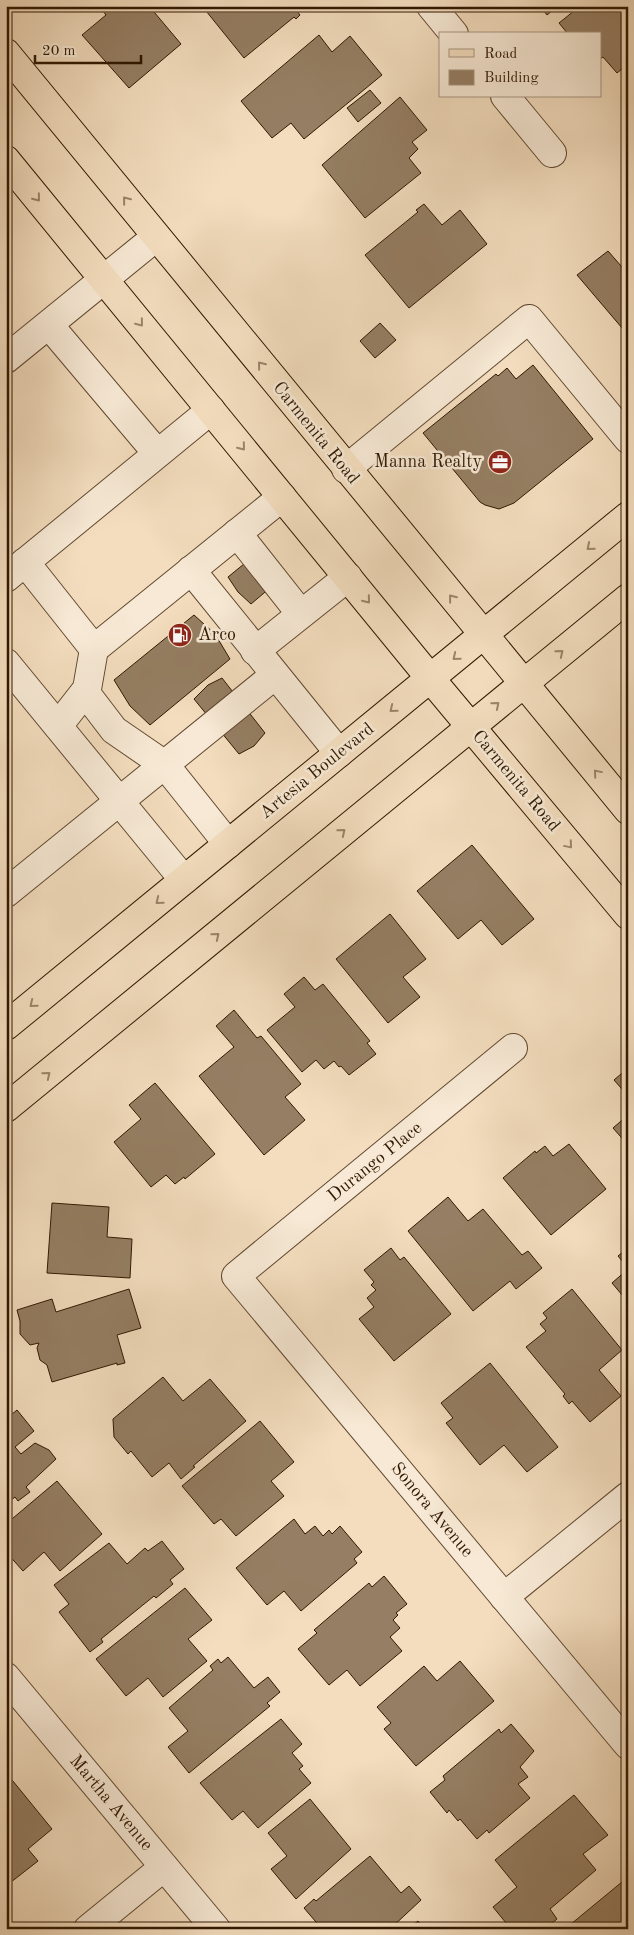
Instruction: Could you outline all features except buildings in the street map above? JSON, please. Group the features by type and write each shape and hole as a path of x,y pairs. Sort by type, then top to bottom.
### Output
{"main road":[{"name":"Carmenita Road","path":"6,53 482,636 628,810"},
{"name":"Carmenita Road","path":"6,160 430,678 628,915"},
{"name":"Artesia Boulevard","path":"6,1026 628,516"},
{"path":"7,1105 628,598"}],"street":[{"path":"431,6 452,32"},
{"path":"507,98 552,153"},
{"path":"6,359 156,237"},
{"path":"346,469 529,319 628,439"},
{"path":"49,325 158,454"},
{"path":"94,649 16,570 211,410"},
{"path":"58,726 85,692 94,649 282,497"},
{"path":"237,533 301,614"},
{"path":"191,570 339,753"},
{"path":"255,651 348,577"},
{"path":"6,663 184,880"},
{"path":"6,893 275,675"},
{"path":"85,692 114,730 165,765 228,844"},
{"name":"Durango Place","path":"236,1276 513,1048"},
{"name":"Sonora Avenue","path":"236,1276 628,1745"},
{"path":"504,1596 628,1496"},
{"name":"Martha Avenue","path":"6,1677 216,1929"},
{"path":"88,1929 164,1866"}],"place":[{"name":"Manna Realty","path":"500,462"},
{"name":"Arco","path":"180,635"}]}
